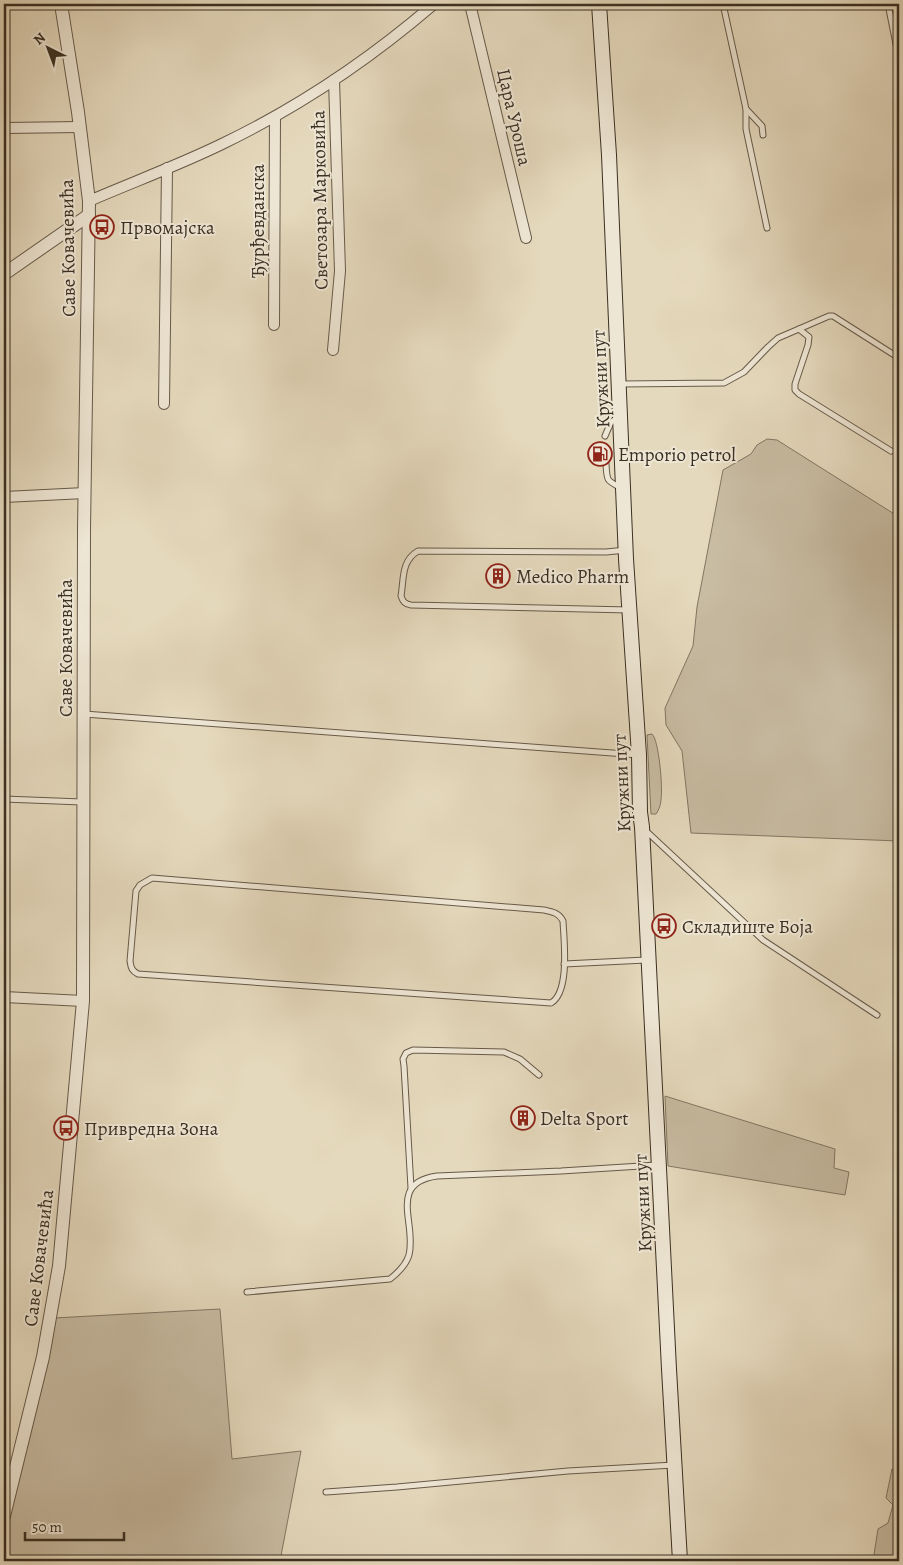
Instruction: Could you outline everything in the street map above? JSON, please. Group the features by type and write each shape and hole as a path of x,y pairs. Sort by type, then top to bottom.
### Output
{"main road":[{"name":"Кружни пут","path":"600,4 609,155 626,550 680,1561"}],"street":[{"name":"Саве Ковачевића","path":"4,1516 43,1357 59,1266 83,1001 84,528 89,201 80,127 61,4"},
{"path":"89,201 221,145 276,117 334,80 388,42 434,4"},
{"name":"Цара Уроша","path":"470,4 526,238"},
{"name":"Светозара Марковића","path":"333,350 340,271 334,80"},
{"name":"Ђурђевданска","path":"274,325 276,117"},
{"path":"4,128 80,127"},
{"path":"164,404 167,168"},
{"path":"4,274 88,215"},
{"path":"4,497 85,493"},
{"path":"4,997 83,1001"}],"lane":[{"path":"723,4 746,109 746,129 767,228"},
{"path":"888,4 899,59"},
{"path":"746,109 762,126 763,135"},
{"path":"619,384 724,383 744,372 778,338 829,316 833,316 899,358"},
{"path":"799,329 809,337 795,384 795,390 891,451"},
{"path":"605,436 611,422 620,416"},
{"path":"606,464 609,482 623,489"},
{"path":"626,550 606,552 418,551 409,557 406,562 401,596 406,604 411,605 630,610"},
{"path":"83,714 638,755"},
{"path":"4,799 83,802"},
{"path":"642,827 763,940 877,1015"},
{"path":"152,878 544,910 555,912 563,921 564,964 560,995 552,1004 138,974 130,968 136,891 140,885 152,878"},
{"path":"564,964 648,960"},
{"path":"411,1189 403,1059 406,1053 413,1050 504,1052 520,1059 539,1075"},
{"path":"247,1292 390,1279 405,1264 409,1253 408,1196 416,1183 424,1178 658,1164"},
{"path":"326,1492 568,1471 674,1464"}],"shaded area":[{"path":"767,439 777,440 899,517 899,841 691,833 682,751 666,725 665,708 693,646 697,607 723,470 751,454 757,445"},
{"path":"652,734 657,745 661,785 661,803 656,814 651,814 647,735"},
{"path":"665,1096 835,1149 834,1168 849,1172 845,1195 668,1166"},
{"path":"220,1309 232,1459 301,1451 280,1561 4,1561 4,1543 54,1318"},
{"path":"892,1469 899,1470 899,1561 873,1561 878,1529 888,1523 893,1505 886,1498"}],"place":[{"name":"Првомајска","path":"102,227"},
{"name":"Emporio petrol","path":"600,454"},
{"name":"Medico Pharm","path":"498,576"},
{"name":"Складиште Боја","path":"664,926"},
{"name":"Delta Sport","path":"523,1118"},
{"name":"Привредна Зона","path":"66,1128"}]}
